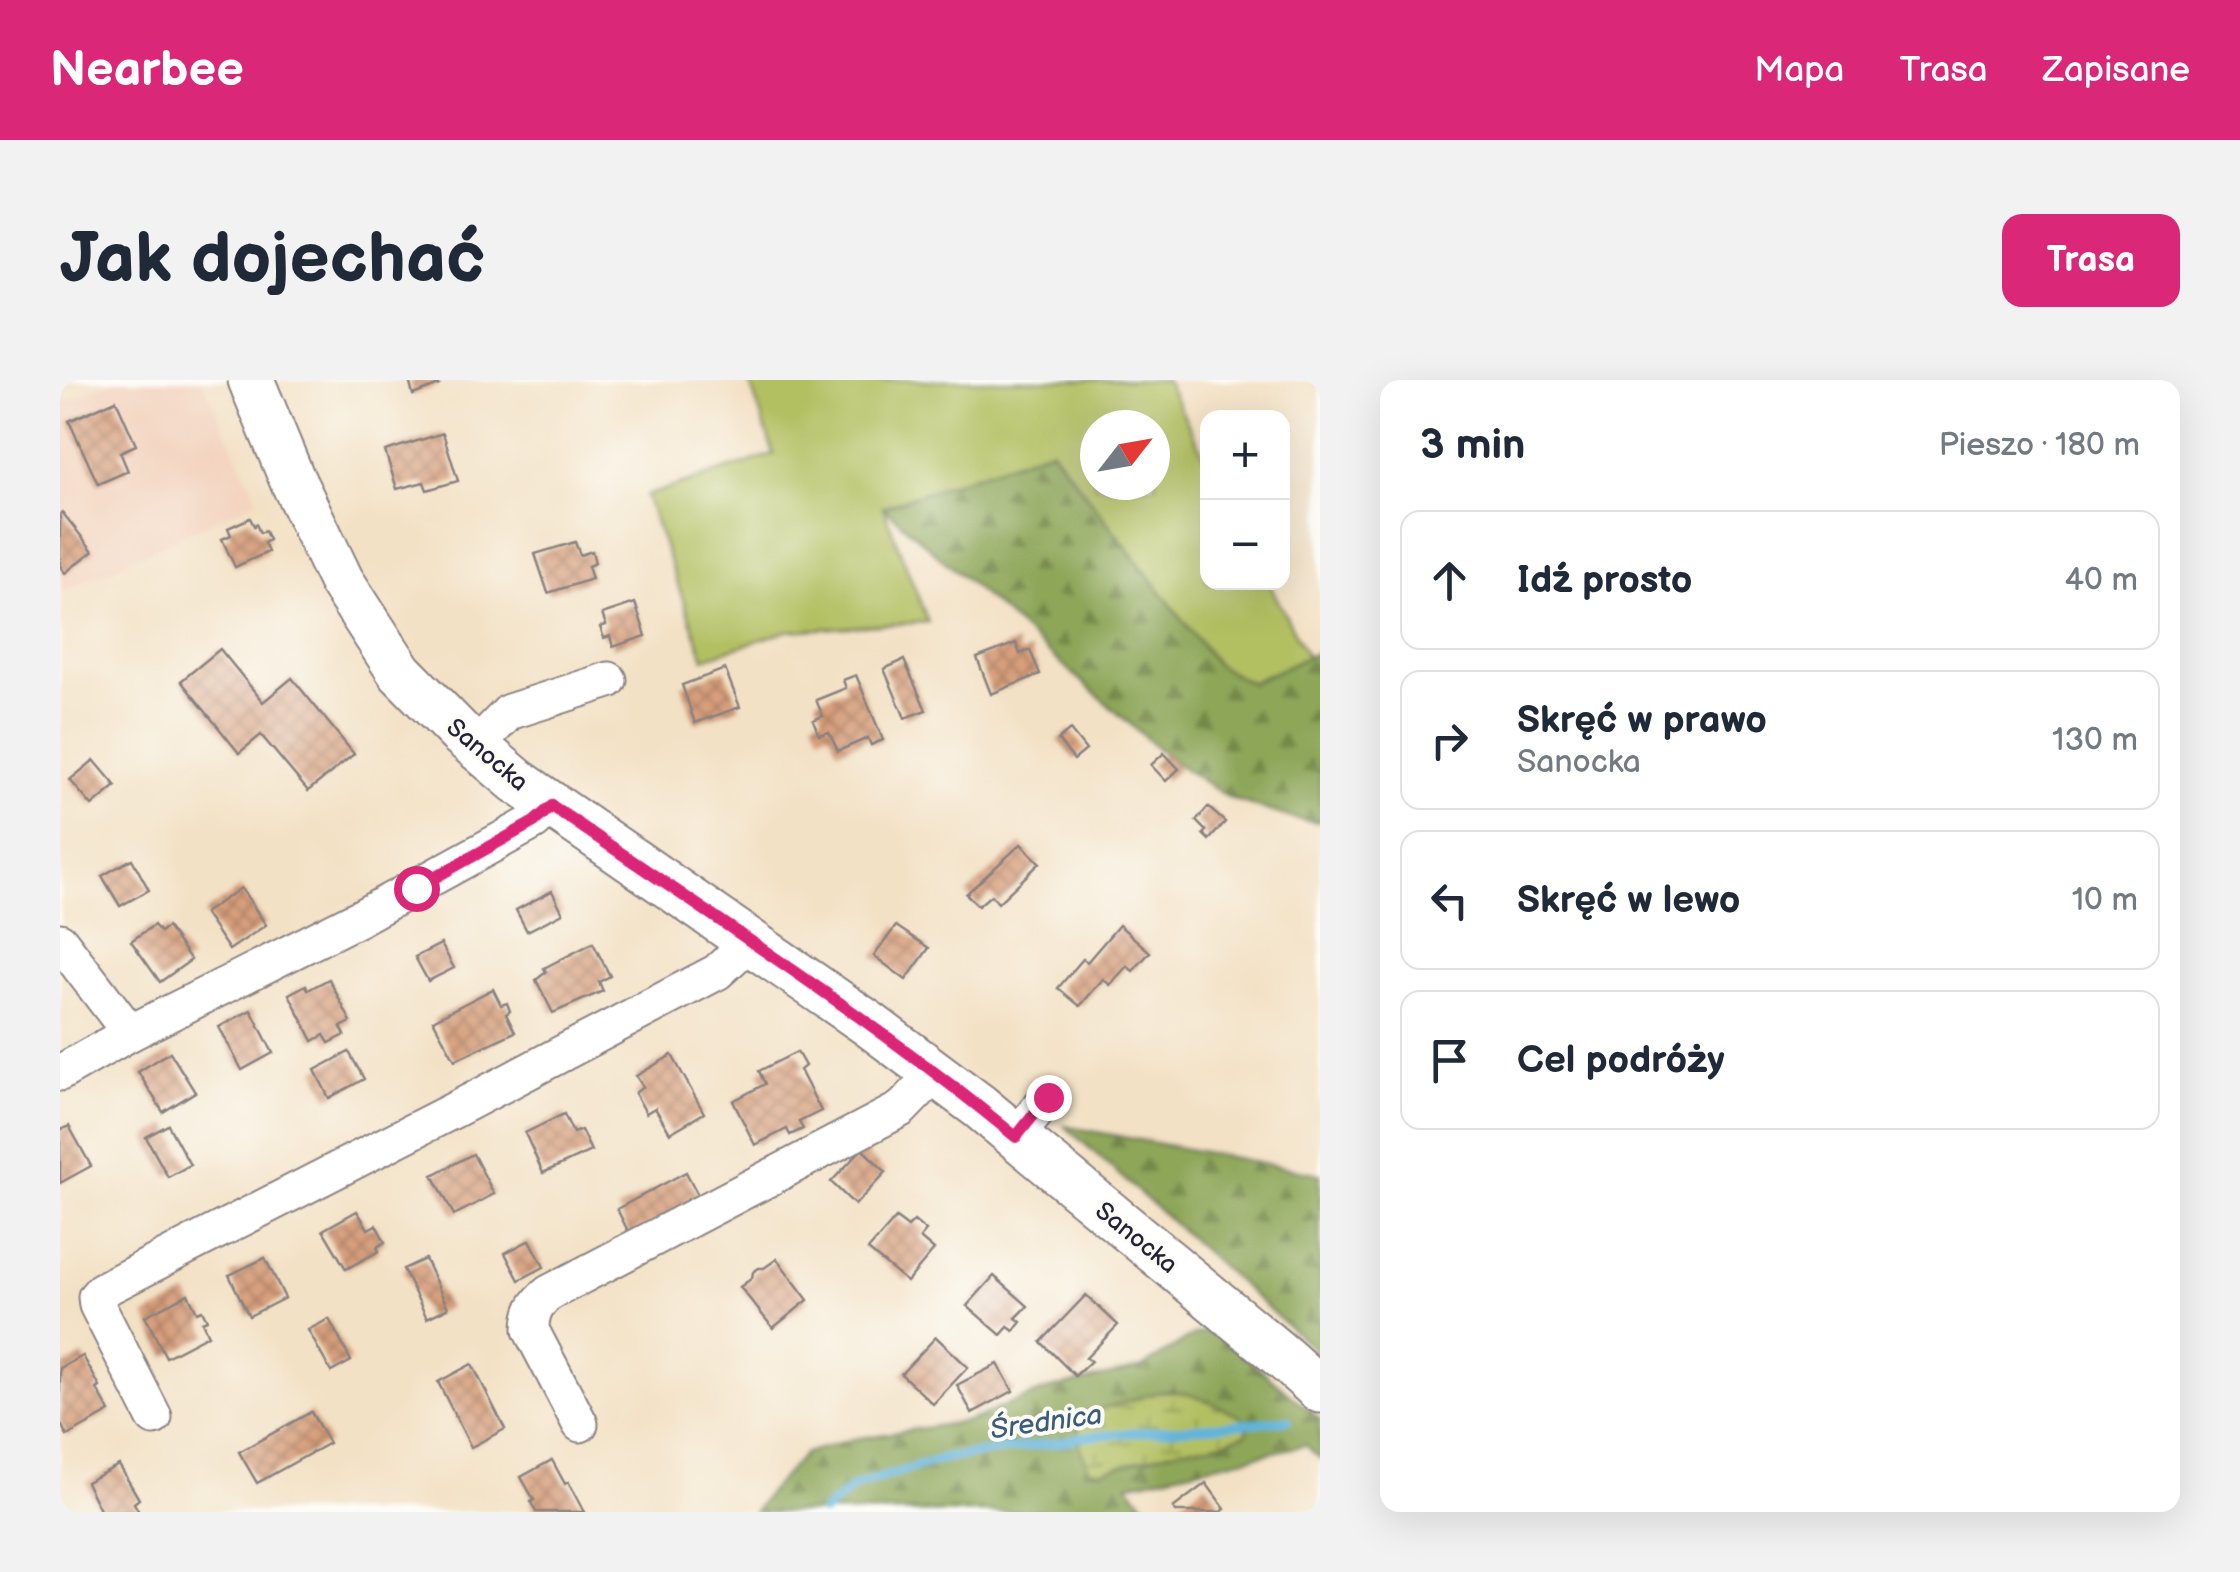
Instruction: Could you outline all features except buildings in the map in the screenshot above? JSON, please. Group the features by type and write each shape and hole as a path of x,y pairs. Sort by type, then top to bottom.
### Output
{"main road":[{"name":"Sanocka","path":"251,380 285,464 341,580 400,672 475,746 552,806 935,1074 1320,1390"}],"street":[{"path":"475,746 509,712 609,680"},
{"path":"60,1073 130,1033 359,918 534,822 552,806"},
{"path":"60,940 130,1033"},
{"path":"154,1417 97,1306 96,1297 102,1290 717,972 750,942"},
{"path":"580,1424 531,1330 531,1315 538,1302 901,1109 935,1074"},
{"path":"1016,1137 1048,1097"}],"shaded area":[{"path":"116,380 202,380 258,500 60,593 60,404"}],"green space":[{"path":"749,380 1166,380 1200,447 1200,590 1273,590 1307,657 1251,683 1217,665 1090,500 1170,500 1170,410 1080,410 1080,487 1051,449 883,507 928,622 787,631 704,658 646,496 774,454"},
{"path":"1051,449 1080,487 1080,500 1090,500 1217,665 1251,683 1320,651 1320,822 1295,819 1229,798 1171,760 883,507"},
{"path":"1065,1126 1320,1174 1320,1355"},
{"path":"1212,1329 1320,1419 1320,1459 1306,1445 1128,1484 1152,1512 754,1512 805,1453 853,1439 968,1421 1046,1390 1141,1368 1192,1336"},
{"path":"1163,1391 1197,1397 1229,1411 1250,1422 1246,1434 1102,1471 1089,1469 1079,1444 1078,1423 1084,1414"}],"waterway":[{"name":"Średnica","path":"823,1512 855,1486 941,1459 1079,1437 1288,1420"}],"route":[{"path":"416,888 534,822 552,806 868,1024 1016,1137 1048,1097"}]}
